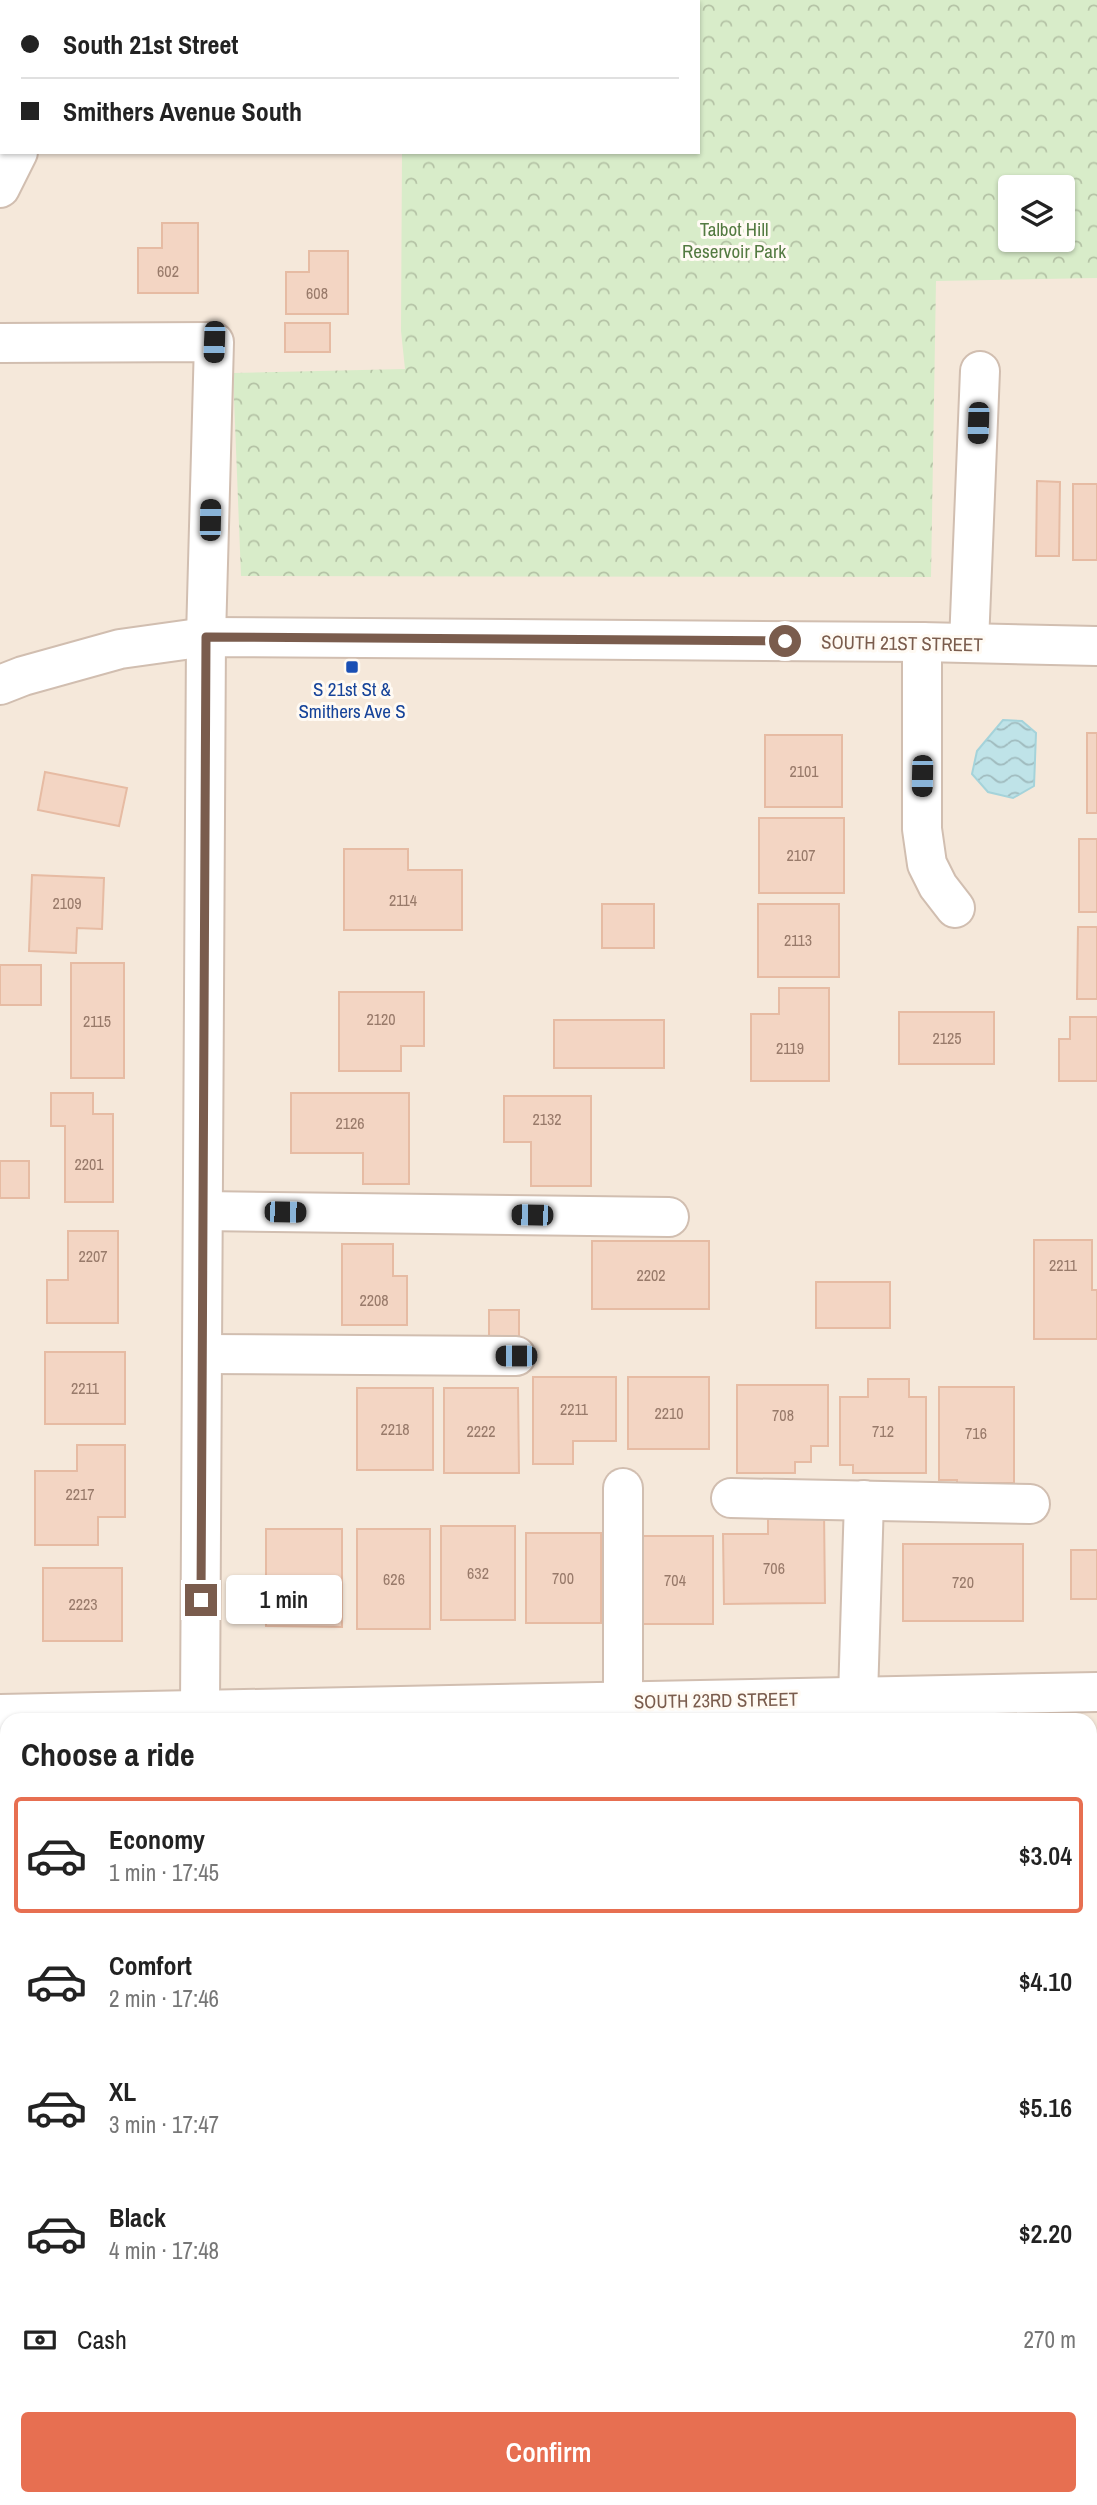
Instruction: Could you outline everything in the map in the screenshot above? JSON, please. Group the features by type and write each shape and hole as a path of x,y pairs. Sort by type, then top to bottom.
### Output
{"street":[{"path":"0,188 17,154"},
{"path":"0,343 214,342 206,637 200,1709"},
{"path":"969,643 981,372"},
{"name":"SOUTH 21ST STREET","path":"0,685 120,649 206,637 922,642 1097,646"},
{"path":"922,642 922,830 928,864 938,886 955,908"},
{"path":"203,1211 669,1217"},
{"path":"202,1354 516,1356"},
{"path":"623,1488 623,1701"},
{"path":"731,1498 1030,1504"},
{"path":"858,1697 863,1500"},
{"name":"SOUTH 23RD STREET","path":"122,1713 200,1709 623,1701 807,1709 858,1697 1097,1692"}],"shaded area":[{"path":"700,0 1097,0 1097,1713 0,1713 0,154 700,154"}],"green space":[{"name":"Talbot Hill Reservoir Park","path":"700,0 1097,0 1097,278 936,281 931,577 241,576 233,373 405,369 401,331 402,154 700,154"}],"water":[{"path":"1003,720 1022,721 1036,733 1034,786 1013,798 988,792 972,774 977,751"}],"building":[{"path":"162,223 198,223 198,293 138,293 138,248 162,248"},
{"path":"309,251 348,251 348,314 286,314 286,272 309,272"},
{"path":"285,323 330,323 330,352 285,352"},
{"path":"1037,481 1060,482 1059,556 1036,556"},
{"path":"1073,484 1097,484 1097,560 1073,560"},
{"path":"1087,733 1097,733 1097,813 1087,813"},
{"path":"765,735 842,735 842,807 765,807"},
{"path":"45,772 127,788 119,826 38,810"},
{"path":"759,818 844,818 844,893 759,893"},
{"path":"1079,839 1097,839 1097,912 1079,912"},
{"path":"344,849 408,849 408,870 462,870 462,930 344,930"},
{"path":"32,875 104,878 102,929 77,928 76,953 29,951"},
{"path":"602,904 654,904 654,948 602,948"},
{"path":"758,904 839,904 839,977 758,977"},
{"path":"1078,927 1097,927 1097,999 1077,999"},
{"path":"71,963 124,963 124,1078 71,1078"},
{"path":"0,965 41,965 41,1005 0,1005"},
{"path":"779,988 829,988 829,1081 751,1081 751,1014 779,1014"},
{"path":"339,992 424,992 424,1046 401,1046 401,1071 339,1071"},
{"path":"899,1012 994,1012 994,1064 899,1064"},
{"path":"1070,1017 1097,1017 1097,1081 1059,1081 1059,1039 1070,1039"},
{"path":"554,1020 664,1020 664,1068 554,1068"},
{"path":"51,1093 93,1093 93,1114 113,1114 113,1202 65,1202 65,1126 51,1126"},
{"path":"291,1093 409,1093 409,1184 363,1184 363,1153 291,1153"},
{"path":"504,1096 591,1096 591,1186 531,1186 531,1142 504,1142"},
{"path":"0,1161 29,1161 29,1198 0,1198"},
{"path":"68,1231 118,1231 118,1323 47,1323 47,1280 68,1280"},
{"path":"1034,1240 1092,1240 1092,1290 1097,1290 1097,1339 1034,1339"},
{"path":"592,1241 709,1241 709,1309 592,1309"},
{"path":"342,1244 393,1244 393,1276 407,1276 407,1325 342,1325"},
{"path":"816,1282 890,1282 890,1328 816,1328"},
{"path":"489,1310 519,1310 519,1342 489,1342"},
{"path":"45,1352 125,1352 125,1424 45,1424"},
{"path":"533,1377 616,1377 616,1441 573,1441 573,1464 533,1464"},
{"path":"628,1377 709,1377 709,1449 628,1449"},
{"path":"868,1379 909,1379 909,1397 926,1397 926,1473 853,1473 853,1465 840,1465 840,1397 868,1397"},
{"path":"737,1385 828,1385 828,1446 811,1446 811,1462 795,1462 795,1473 737,1473"},
{"path":"939,1387 1014,1387 1014,1483 957,1483 957,1480 939,1480"},
{"path":"357,1388 433,1388 433,1470 357,1470"},
{"path":"444,1388 518,1388 519,1473 444,1473"},
{"path":"77,1445 125,1445 125,1517 98,1517 98,1545 35,1545 35,1471 77,1471"},
{"path":"824,1510 825,1603 724,1604 723,1534 768,1534 768,1511"},
{"path":"441,1526 515,1526 515,1620 441,1620"},
{"path":"266,1529 342,1529 342,1627 266,1626"},
{"path":"357,1529 430,1529 430,1629 357,1629"},
{"path":"526,1533 601,1533 601,1623 526,1623"},
{"path":"637,1536 713,1536 713,1624 637,1624"},
{"path":"903,1544 1023,1544 1023,1621 903,1621"},
{"path":"1071,1550 1097,1550 1097,1599 1071,1599"},
{"path":"43,1568 122,1568 122,1641 43,1641"}],"place":[{"name":"S 21st St & Smithers Ave S","path":"352,667"}],"route":[{"path":"201,1600 206,637 785,641"}]}
